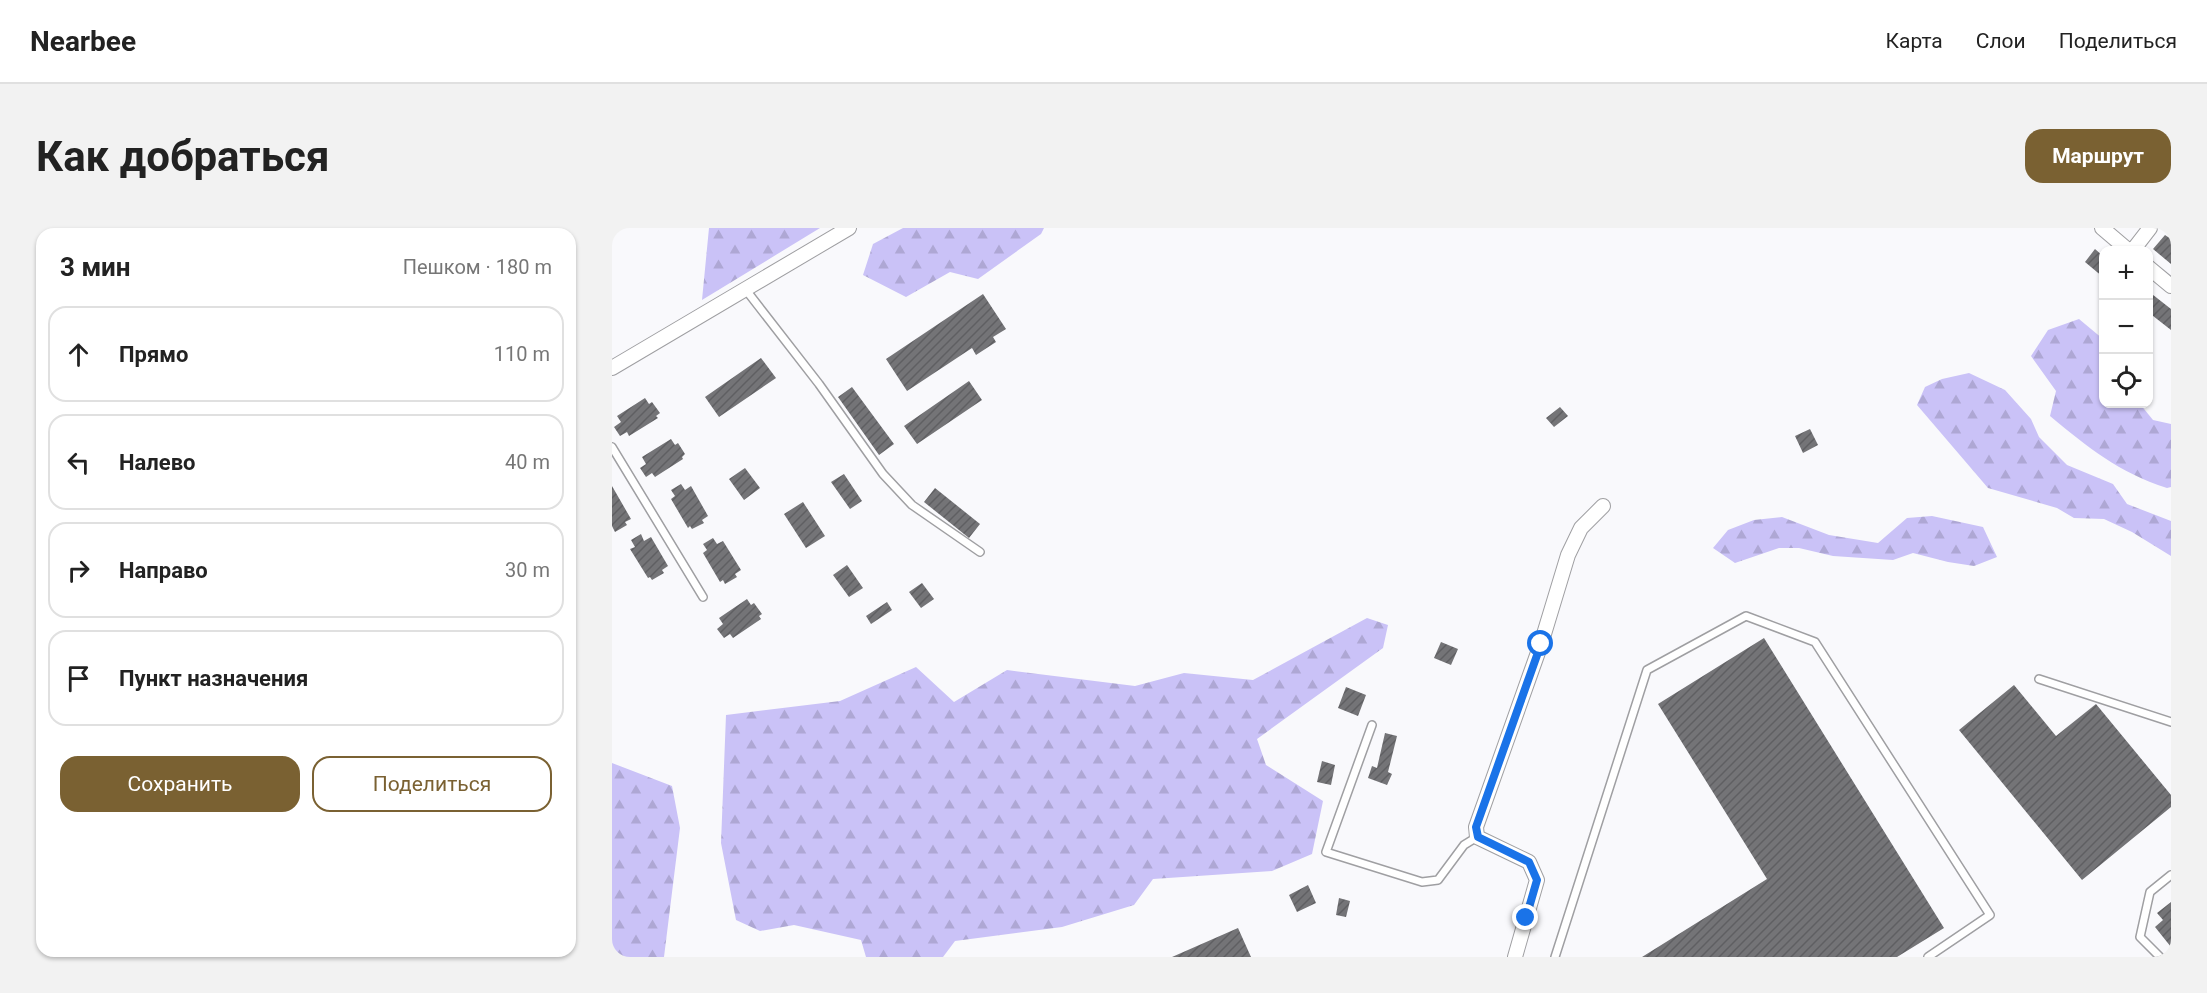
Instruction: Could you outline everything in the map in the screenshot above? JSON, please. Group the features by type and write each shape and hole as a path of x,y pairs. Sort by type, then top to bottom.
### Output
{"street":[{"path":"612,368 849,228"},
{"path":"2102,228 2123,246"},
{"path":"2136,246 2150,228"},
{"path":"2153,271 2171,286"},
{"path":"1515,957 1537,880 1529,862 1478,837 1476,827 1541,644 1568,555 1581,528 1603,506"}],"lane":[{"path":"746,290 819,384 884,474 912,505 980,552"},
{"path":"612,447 703,597"},
{"path":"1555,957 1647,670 1746,616 1815,642 1990,915 1928,957"},
{"path":"2039,679 2171,722"},
{"path":"1372,725 1326,852 1422,882 1438,880 1464,845 1478,837"},
{"path":"2160,957 2140,937 2150,892 2171,875"}],"green space":[{"path":"709,228 820,228 702,300"},
{"path":"903,228 1044,228 1041,234 978,279 950,272 906,297 863,275 873,244"},
{"path":"2079,319 2099,336 2099,408 2143,408 2153,420 2171,424 2171,487 2167,488 2150,482 2119,467 2091,449 2050,416 2056,391 2031,356 2048,330"},
{"path":"1969,373 2005,390 2031,419 2039,437 2067,465 2113,484 2127,504 2171,521 2171,556 2132,532 2104,519 2074,518 2057,508 1988,488 1917,405 1925,387 1942,379"},
{"path":"1932,516 1983,527 1997,557 1974,566 1913,553 1893,560 1833,556 1799,548 1779,548 1735,563 1713,548 1728,530 1754,520 1782,517 1829,535 1878,543 1907,518"},
{"path":"1367,618 1388,625 1383,648 1257,739 1266,765 1323,801 1312,854 1272,871 1153,879 1134,905 1062,927 955,941 943,957 866,957 861,940 794,925 760,931 736,920 721,843 726,715 840,701 916,667 954,702 1007,670 1135,686 1184,673 1253,680"},
{"path":"612,763 672,786 680,828 664,957 612,957"}],"building":[{"path":"2165,235 2171,239 2171,264 2153,249"},
{"path":"2095,249 2099,252 2099,274 2085,262"},
{"path":"983,294 1006,329 993,337 996,342 976,355 972,348 907,391 886,359"},
{"path":"2153,295 2171,309 2171,330 2153,316"},
{"path":"761,358 776,378 719,417 705,397"},
{"path":"969,381 982,400 917,444 904,426"},
{"path":"852,387 894,444 879,455 838,397"},
{"path":"645,398 649,404 652,402 660,413 656,416 658,418 629,436 627,432 620,436 614,427 621,422 617,416"},
{"path":"1560,407 1568,416 1554,427 1546,418"},
{"path":"1810,429 1818,445 1803,453 1795,436"},
{"path":"671,439 675,445 678,443 685,454 683,459 655,477 652,473 646,477 640,468 646,464 642,457"},
{"path":"745,468 760,488 744,500 729,479"},
{"path":"844,474 862,501 850,509 831,482"},
{"path":"681,484 685,490 691,486 708,516 702,520 704,523 692,529 690,526 688,528 671,499 675,496 671,490"},
{"path":"612,486 631,519 625,522 627,525 615,532 612,526"},
{"path":"935,488 980,524 969,538 924,502"},
{"path":"803,502 825,536 806,548 784,514"},
{"path":"641,534 644,541 651,537 668,566 662,570 664,573 652,580 648,578 630,549 635,547 631,540"},
{"path":"713,538 717,544 723,541 741,570 735,574 737,577 725,584 723,580 720,582 703,553 707,550 703,544"},
{"path":"847,565 863,588 849,597 833,575"},
{"path":"922,583 934,599 921,608 909,592"},
{"path":"747,599 751,605 754,603 762,614 759,616 761,619 733,638 730,634 724,638 717,629 723,624 719,618"},
{"path":"887,602 892,610 871,624 866,616"},
{"path":"1764,638 1944,928 1897,957 1642,957 1767,879 1658,704"},
{"path":"1441,642 1458,649 1451,665 1434,658"},
{"path":"2014,685 2056,736 2096,704 2171,795 2171,807 2082,880 1959,730"},
{"path":"1346,687 1366,695 1358,716 1338,708"},
{"path":"1385,733 1397,736 1388,772 1392,774 1387,785 1368,778 1372,766 1377,768"},
{"path":"1322,761 1335,765 1331,785 1317,782"},
{"path":"1308,885 1316,903 1297,912 1289,895"},
{"path":"1339,898 1350,901 1346,917 1336,915"},
{"path":"2171,902 2171,947 2155,927 2163,920 2157,913"},
{"path":"1238,928 1251,957 1172,957"}],"route":[{"path":"1526,918 1537,880 1529,862 1478,837 1476,827 1541,644"}]}
